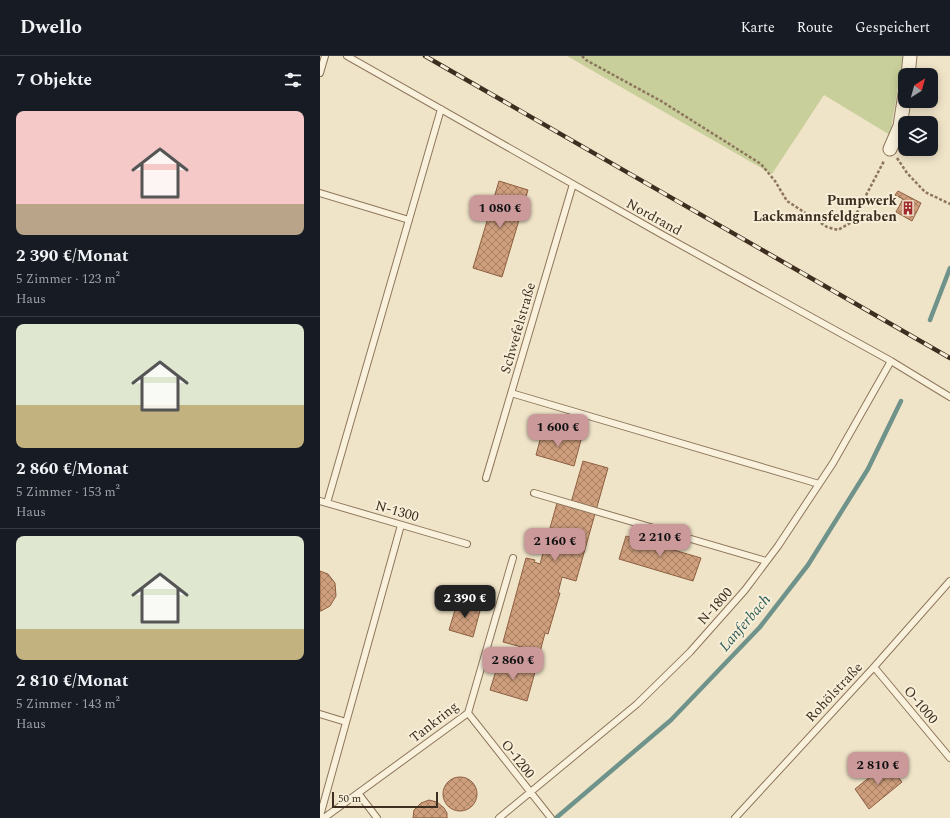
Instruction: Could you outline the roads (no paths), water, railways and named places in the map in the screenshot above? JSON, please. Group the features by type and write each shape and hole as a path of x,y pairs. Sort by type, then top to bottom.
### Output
{"street":[{"path":"909,68 910,56"},
{"path":"890,149 900,126 903,108"}],"lane":[{"path":"320,73 325,56"},
{"name":"Nordrand","path":"347,56 891,361 950,397"},
{"path":"323,502 409,220 441,109"},
{"name":"Schwefelstraße","path":"486,478 573,184"},
{"path":"320,193 409,220"},
{"name":"N-1800","path":"499,818 638,704 690,652 746,590 833,463 891,361"},
{"path":"511,393 819,484"},
{"path":"534,493 766,562"},
{"name":"N-1300","path":"323,502 467,544"},
{"path":"320,816 401,525"},
{"name":"Tankring","path":"324,818 468,713 513,558"},
{"name":"Rohölstraße","path":"735,818 950,582"},
{"name":"O-1000","path":"874,667 950,758"},
{"name":"O-1200","path":"468,713 551,818"},
{"path":"320,714 346,722"},
{"path":"358,793 377,818"}],"waterway":[{"name":"Lanferbach","path":"930,320 950,268"},
{"name":"Lanferbach","path":"556,818 671,720 760,627 808,565 868,469 901,401"}],"railway":[{"path":"425,56 950,358"}],"place":[{"name":"Pumpwerk Lackmannsfeldgraben","path":"908,208"}]}
